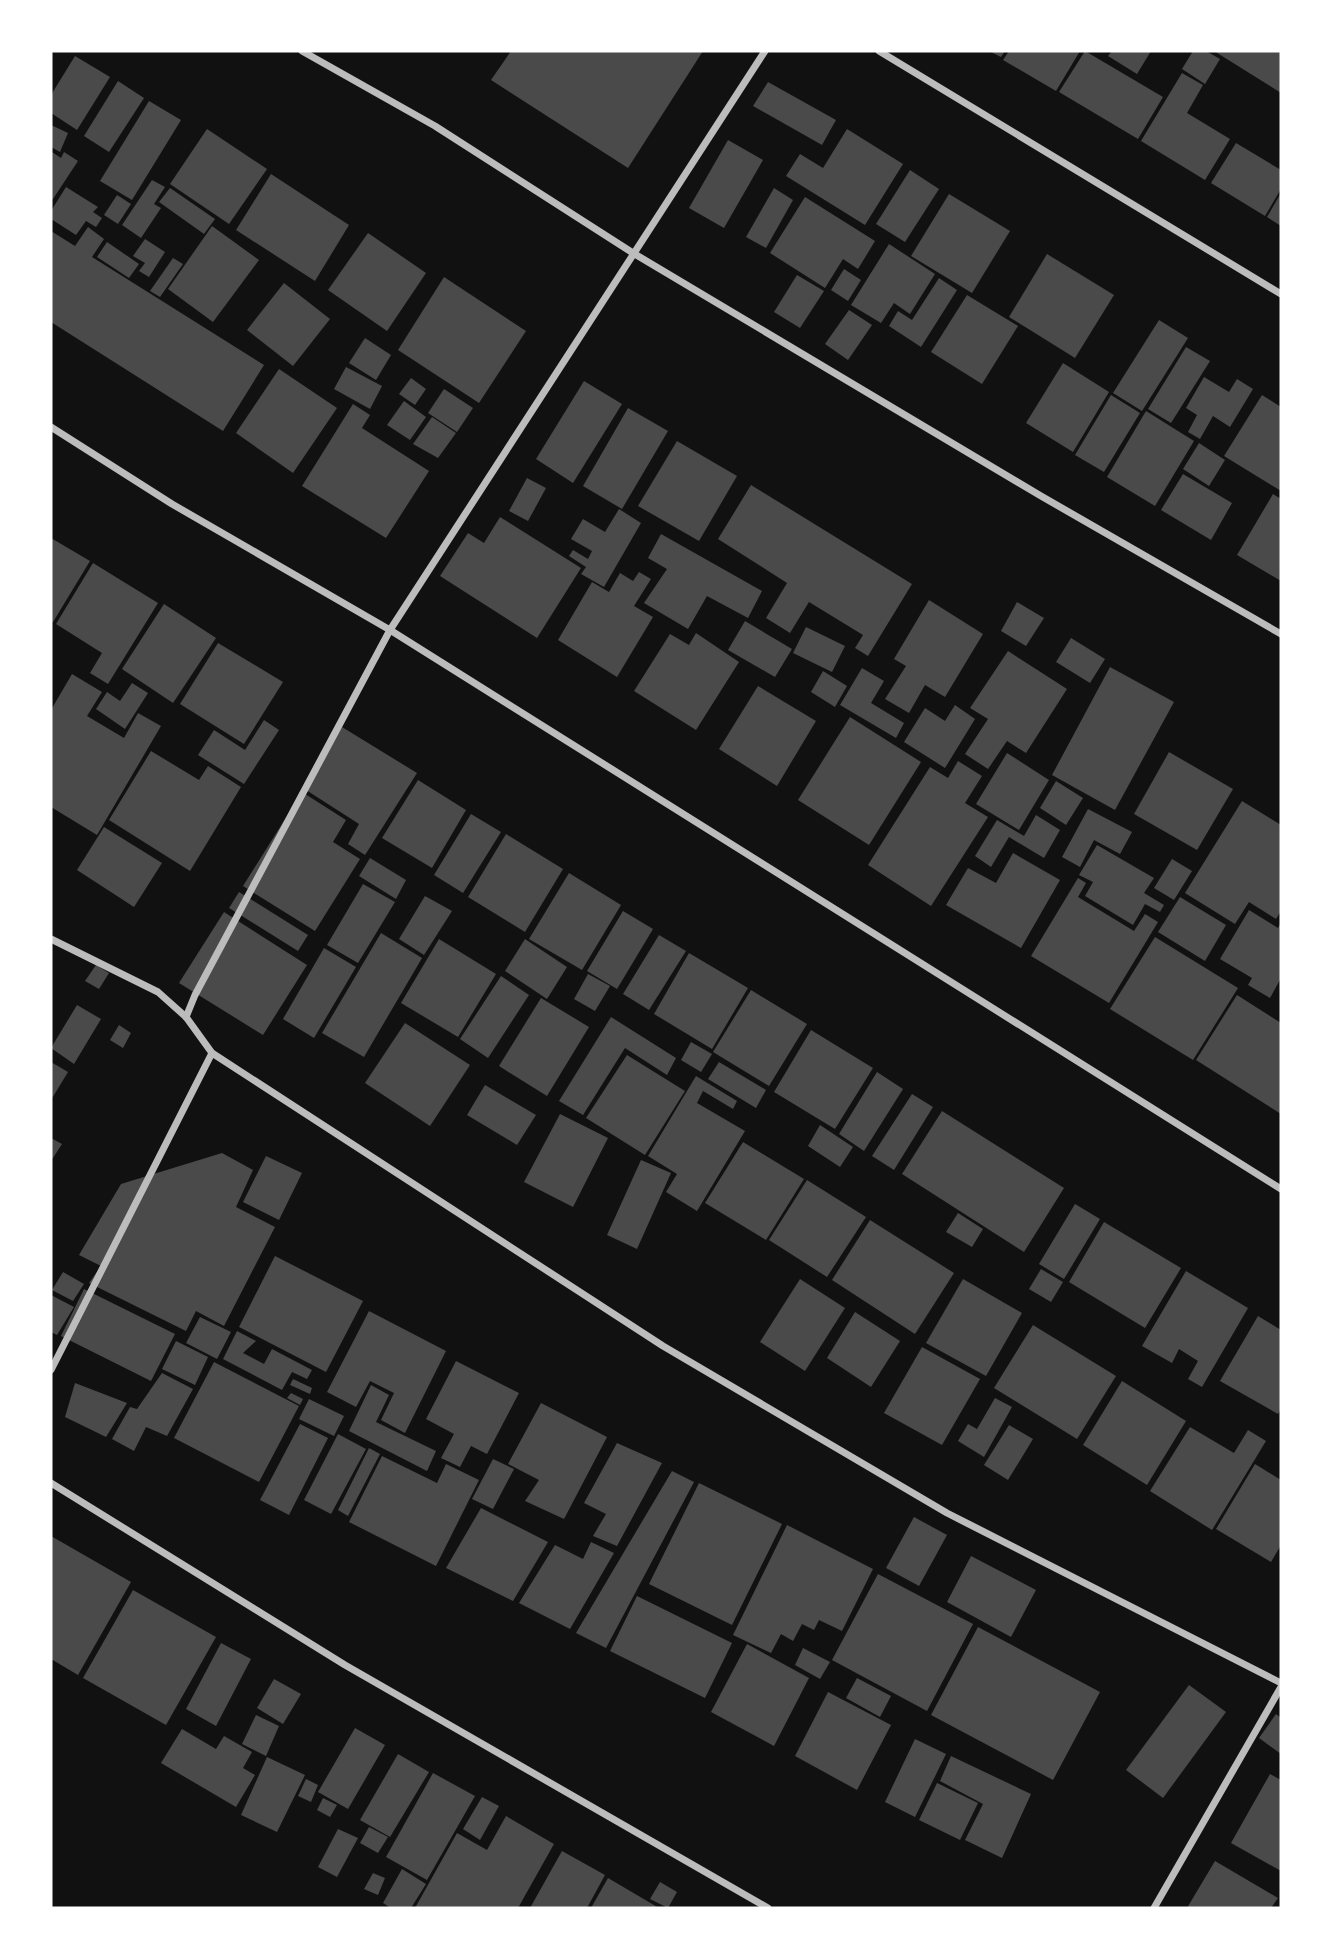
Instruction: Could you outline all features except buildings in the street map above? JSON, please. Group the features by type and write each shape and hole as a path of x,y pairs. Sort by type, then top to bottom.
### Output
{"street":[{"path":"302,51 435,125 633,253 1029,489 1281,634"},
{"path":"186,1017 195,995 390,631 765,51"},
{"path":"879,51 1281,294"},
{"path":"51,427 183,510 390,631 1281,1189"},
{"path":"51,939 158,992 186,1017 212,1053 663,1346 947,1513 1281,1685 1154,1908"},
{"path":"51,1370 212,1053"},
{"path":"51,1483 345,1665 768,1908"}]}
